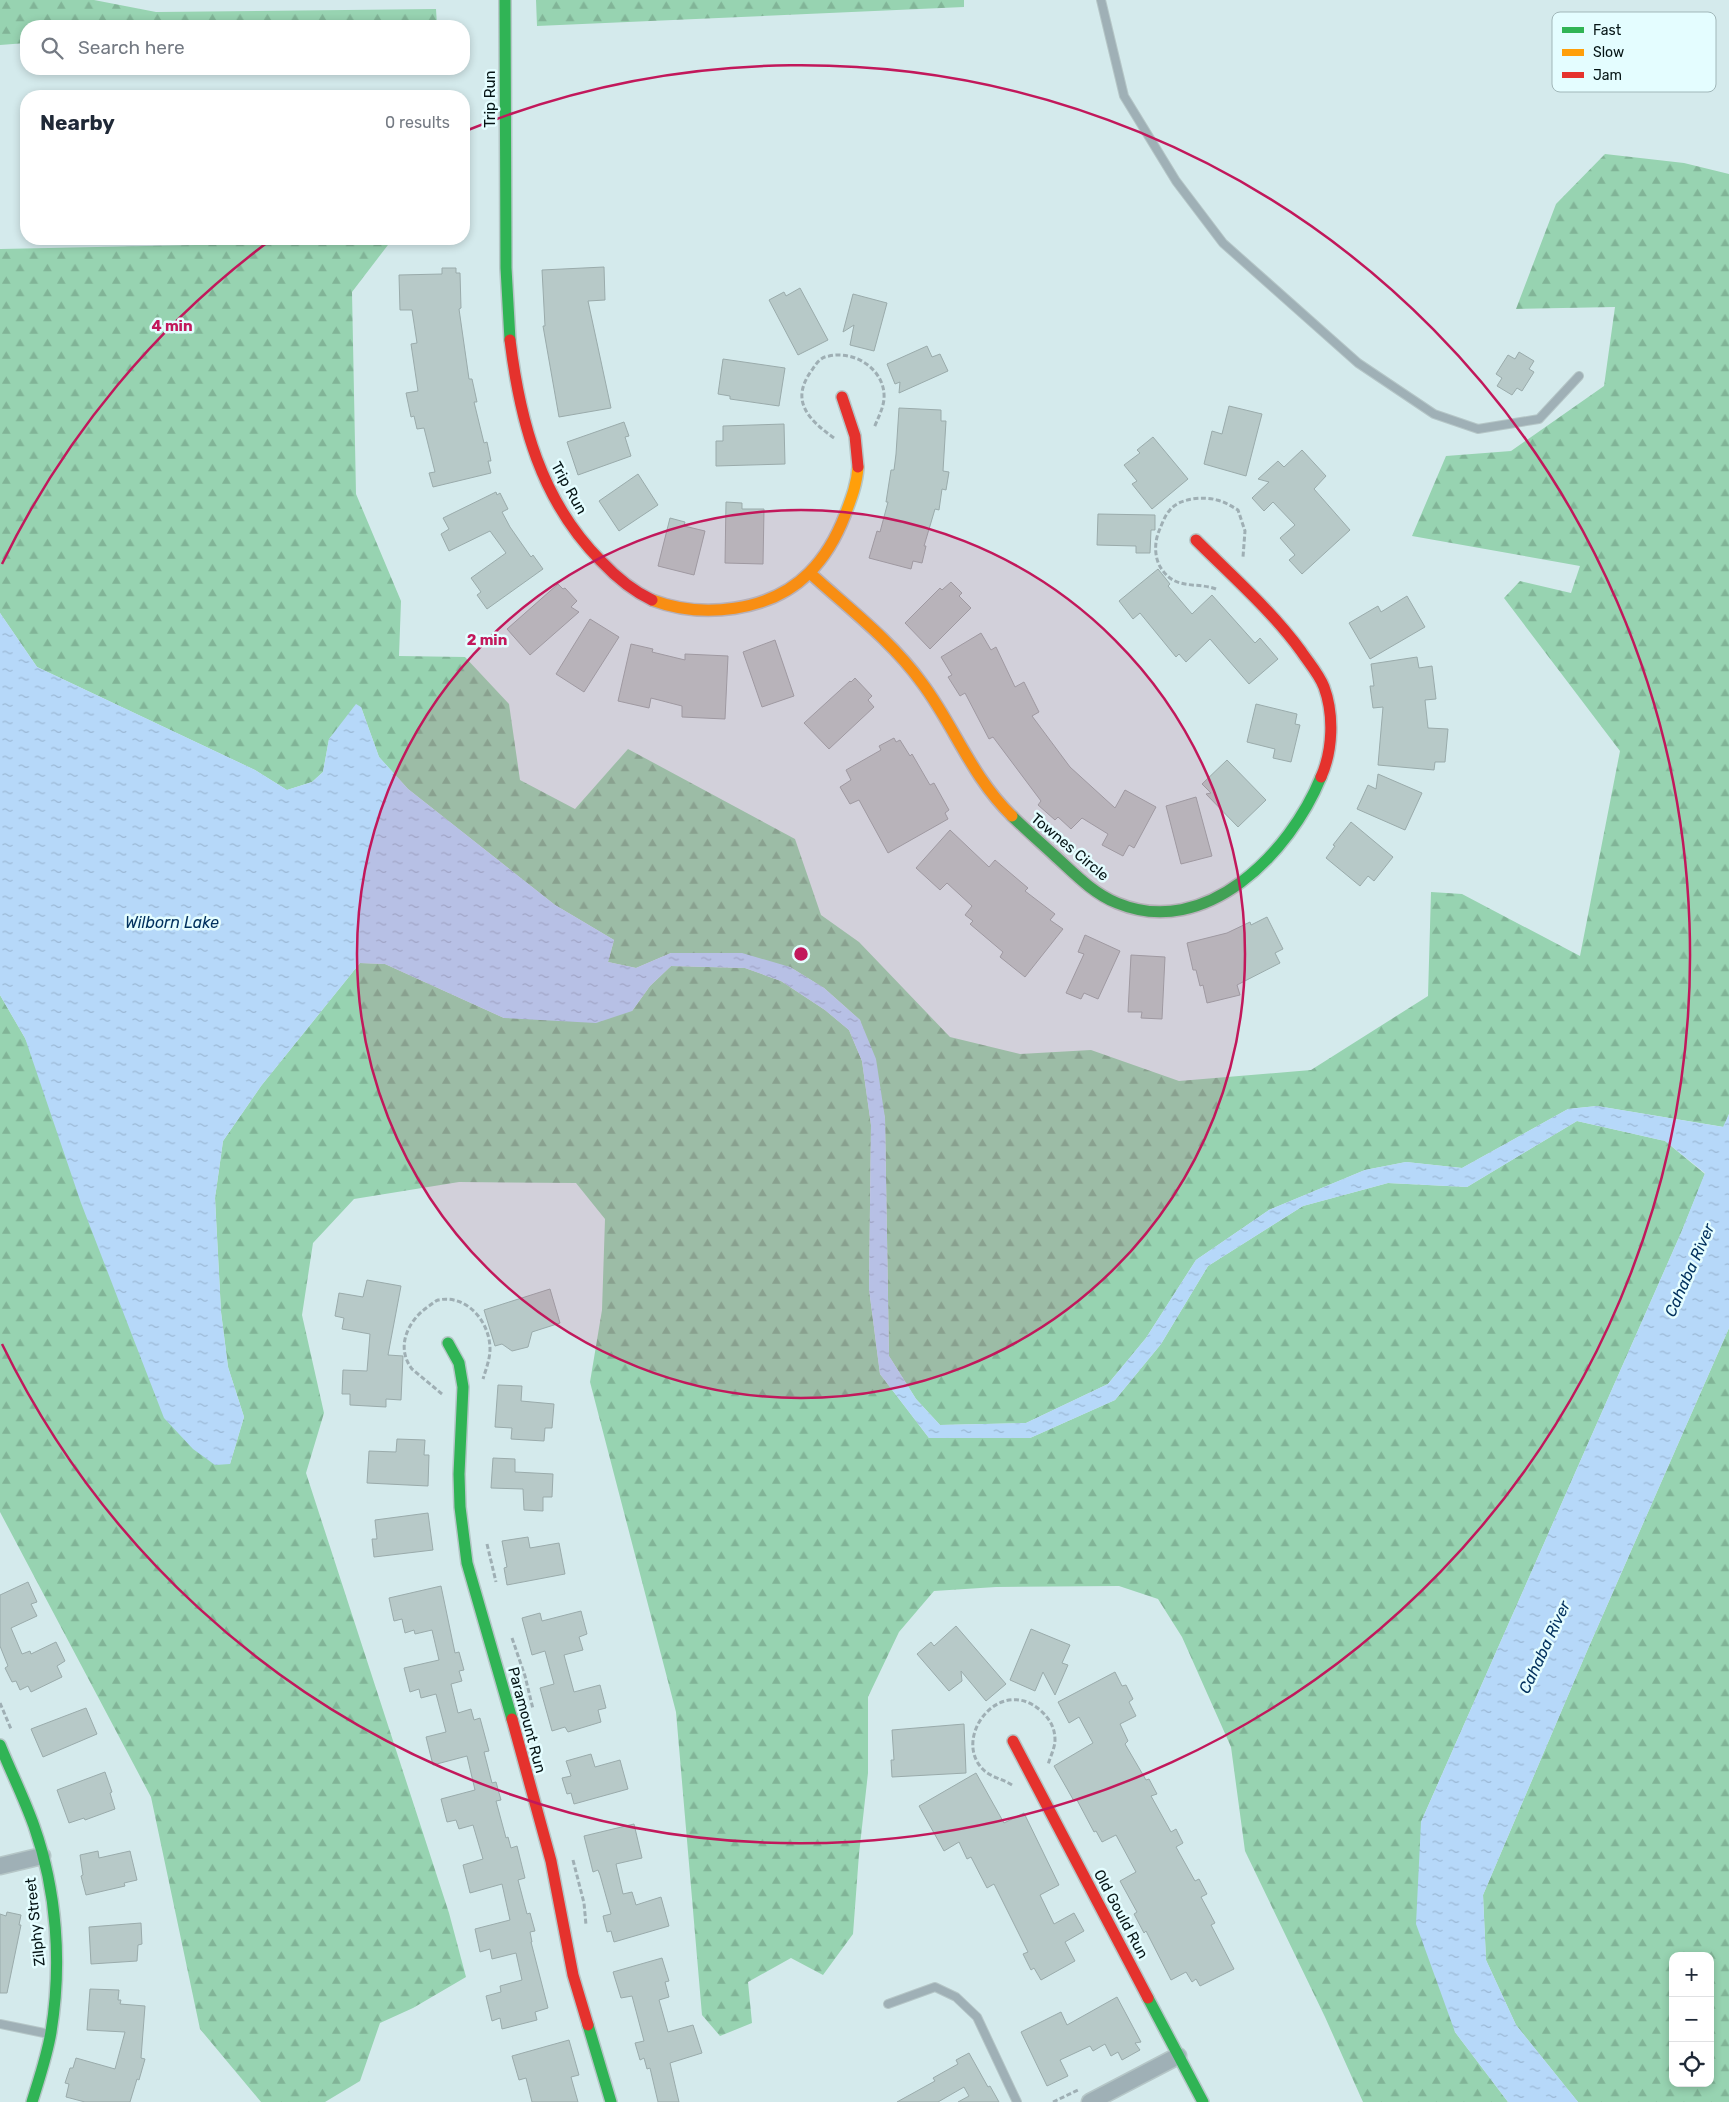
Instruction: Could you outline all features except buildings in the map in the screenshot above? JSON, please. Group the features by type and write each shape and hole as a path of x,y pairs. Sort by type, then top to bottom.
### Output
{"street":[{"name":"Trip Run","path":"505,0 506,288 513,363 523,413 534,453 553,497 586,545 620,580 643,596 668,607 692,611 723,610 771,599 792,588 810,573 829,549 842,524 852,495 859,463 854,431 842,397"},
{"name":"Townes Circle","path":"810,573 878,634 912,670 931,697 979,778 997,803 1023,827 1090,887 1118,903 1144,910 1178,909 1205,903 1238,886 1263,864 1302,812 1320,781 1328,749 1330,717 1326,692 1292,636 1196,540"},
{"name":"Paramount Run","path":"448,1343 459,1363 463,1387 459,1474 460,1507 467,1563 510,1710 551,1861 573,1975 611,2102"},
{"name":"Old Gould Run","path":"1013,1741 1203,2102"},
{"name":"Zilphy Street","path":"0,1745 34,1828 42,1856 50,1893 55,1944 56,1995 51,2034 32,2102"},
{"path":"0,1866 42,1856"},
{"path":"1090,2102 1178,2056"}],"lane":[{"path":"1101,0 1124,96 1176,181 1224,244 1358,363 1434,414 1478,428 1539,419 1579,376"},
{"path":"888,2004 935,1987 956,1997 977,2017 1017,2102"},
{"path":"0,2024 51,2034"}],"path":[{"path":"1220,590 1207,585 1186,586 1163,572 1156,555 1155,540 1170,509 1183,502 1202,498 1216,499 1238,510 1245,531 1243,557 1245,564"}],"green space":[{"path":"0,0 94,0 156,12 436,9 437,20 20,20 20,43 0,45"},
{"path":"536,0 964,0 964,7 537,26"},
{"path":"1605,154 1684,163 1729,174 1729,1114 1724,1127 1597,1106 1568,1109 1462,1168 1406,1162 1365,1170 1269,1210 1196,1260 1146,1338 1108,1384 1026,1423 940,1425 916,1399 889,1356 885,1118 860,1020 824,988 790,967 671,953 636,968 608,962 614,940 555,905 408,789 379,757 361,707 329,739 323,772 312,782 287,790 255,770 37,667 0,613 0,249 196,245 388,245 352,292 356,494 401,601 399,656 465,657 509,704 520,780 575,809 628,749 795,839 821,915 859,942 950,1037 1020,1054 1091,1050 1179,1081 1311,1070 1428,996 1431,892 1462,894 1580,956 1620,751 1504,598 1520,581 1571,593 1580,566 1412,536 1446,456 1511,451 1604,386 1615,307 1516,309 1556,204"},
{"path":"360,963 385,964 504,1018 632,1011 650,986 671,966 745,968 781,981 825,1010 849,1030 862,1061 871,1125 869,1289 880,1374 929,1438 1030,1438 1115,1400 1161,1344 1208,1266 1303,1206 1388,1183 1467,1187 1577,1121 1665,1141 1705,1174 1681,1233 1421,1822 1455,2032 1508,2102 1363,2102 1325,2017 1245,1851 1231,1747 1182,1637 1158,1599 1119,1586 996,1587 934,1591 899,1632 868,1697 868,1773 853,1934 823,1975 791,1958 748,1982 752,2023 720,2036 702,2015 676,1712 590,1382 602,1310 605,1219 576,1183 459,1182 354,1199 313,1243 302,1315 324,1413 306,1473 449,1913 466,1977 413,2008 380,2023 360,2081 325,2102 261,2102 200,2029 151,1797 0,1512 0,995 25,1038 230,1464 244,1417 228,1367 221,1312 215,1198 223,1141 261,1086"},
{"path":"1729,1328 1729,2102 1578,2102 1516,2025 1486,1960 1483,1895 1587,1651"}],"water":[{"name":"Wilborn Lake","path":"0,613 37,667 255,770 287,790 312,782 323,772 329,739 356,704 361,707 379,757 408,789 555,905 614,940 608,962 636,968 671,953 742,953 790,967 824,988 860,1020 876,1059 885,1118 889,1356 916,1399 940,1425 1026,1423 1108,1384 1146,1338 1196,1260 1269,1210 1365,1170 1406,1162 1462,1168 1568,1109 1597,1106 1723,1127 1729,1114 1729,1328 1587,1651 1483,1895 1486,1960 1516,2025 1578,2102 1508,2102 1455,2032 1416,1924 1421,1822 1681,1233 1705,1173 1665,1141 1577,1121 1467,1187 1388,1183 1303,1206 1208,1266 1161,1344 1115,1400 1030,1438 929,1438 880,1374 869,1289 871,1125 862,1061 849,1030 825,1010 781,981 745,968 671,966 650,986 632,1011 596,1023 504,1018 385,964 360,963 261,1086 223,1141 215,1198 221,1312 228,1367 244,1417 230,1464 215,1465 193,1449 164,1418 81,1203 25,1038 0,995"}],"traffic: fast":[{"path":"505,0 506,268 510,340"},
{"path":"1012,816 1083,882 1108,899 1150,911 1182,910 1212,899 1241,882 1266,860 1289,834 1307,806 1321,777"},
{"path":"448,1343 459,1363 463,1387 459,1474 460,1507 467,1563 512,1719"},
{"path":"0,1745 34,1826 42,1851 48,1876 55,1928 57,1954 51,2032 32,2102"},
{"path":"1148,1998 1203,2102"},
{"path":"588,2025 611,2102"}],"traffic: slow":[{"path":"652,600 692,609 735,608 755,604 793,586 809,573 826,553 835,538 851,497 858,467"},
{"path":"810,573 869,625 910,667 934,700 985,785 1012,816"}],"traffic: jam":[{"path":"510,340 514,371 527,430 548,486 580,538 613,573 652,600"},
{"path":"842,397 855,436 858,467"},
{"path":"1196,540 1277,621 1301,651 1322,682 1331,720 1331,732 1328,755 1321,777"},
{"path":"512,1719 551,1861 573,1975 588,2025"},
{"path":"1013,1741 1148,1998"}],"water label":[{"name":"Cahaba River","path":"1689,1270"},
{"name":"Cahaba River","path":"1544,1647"}]}
